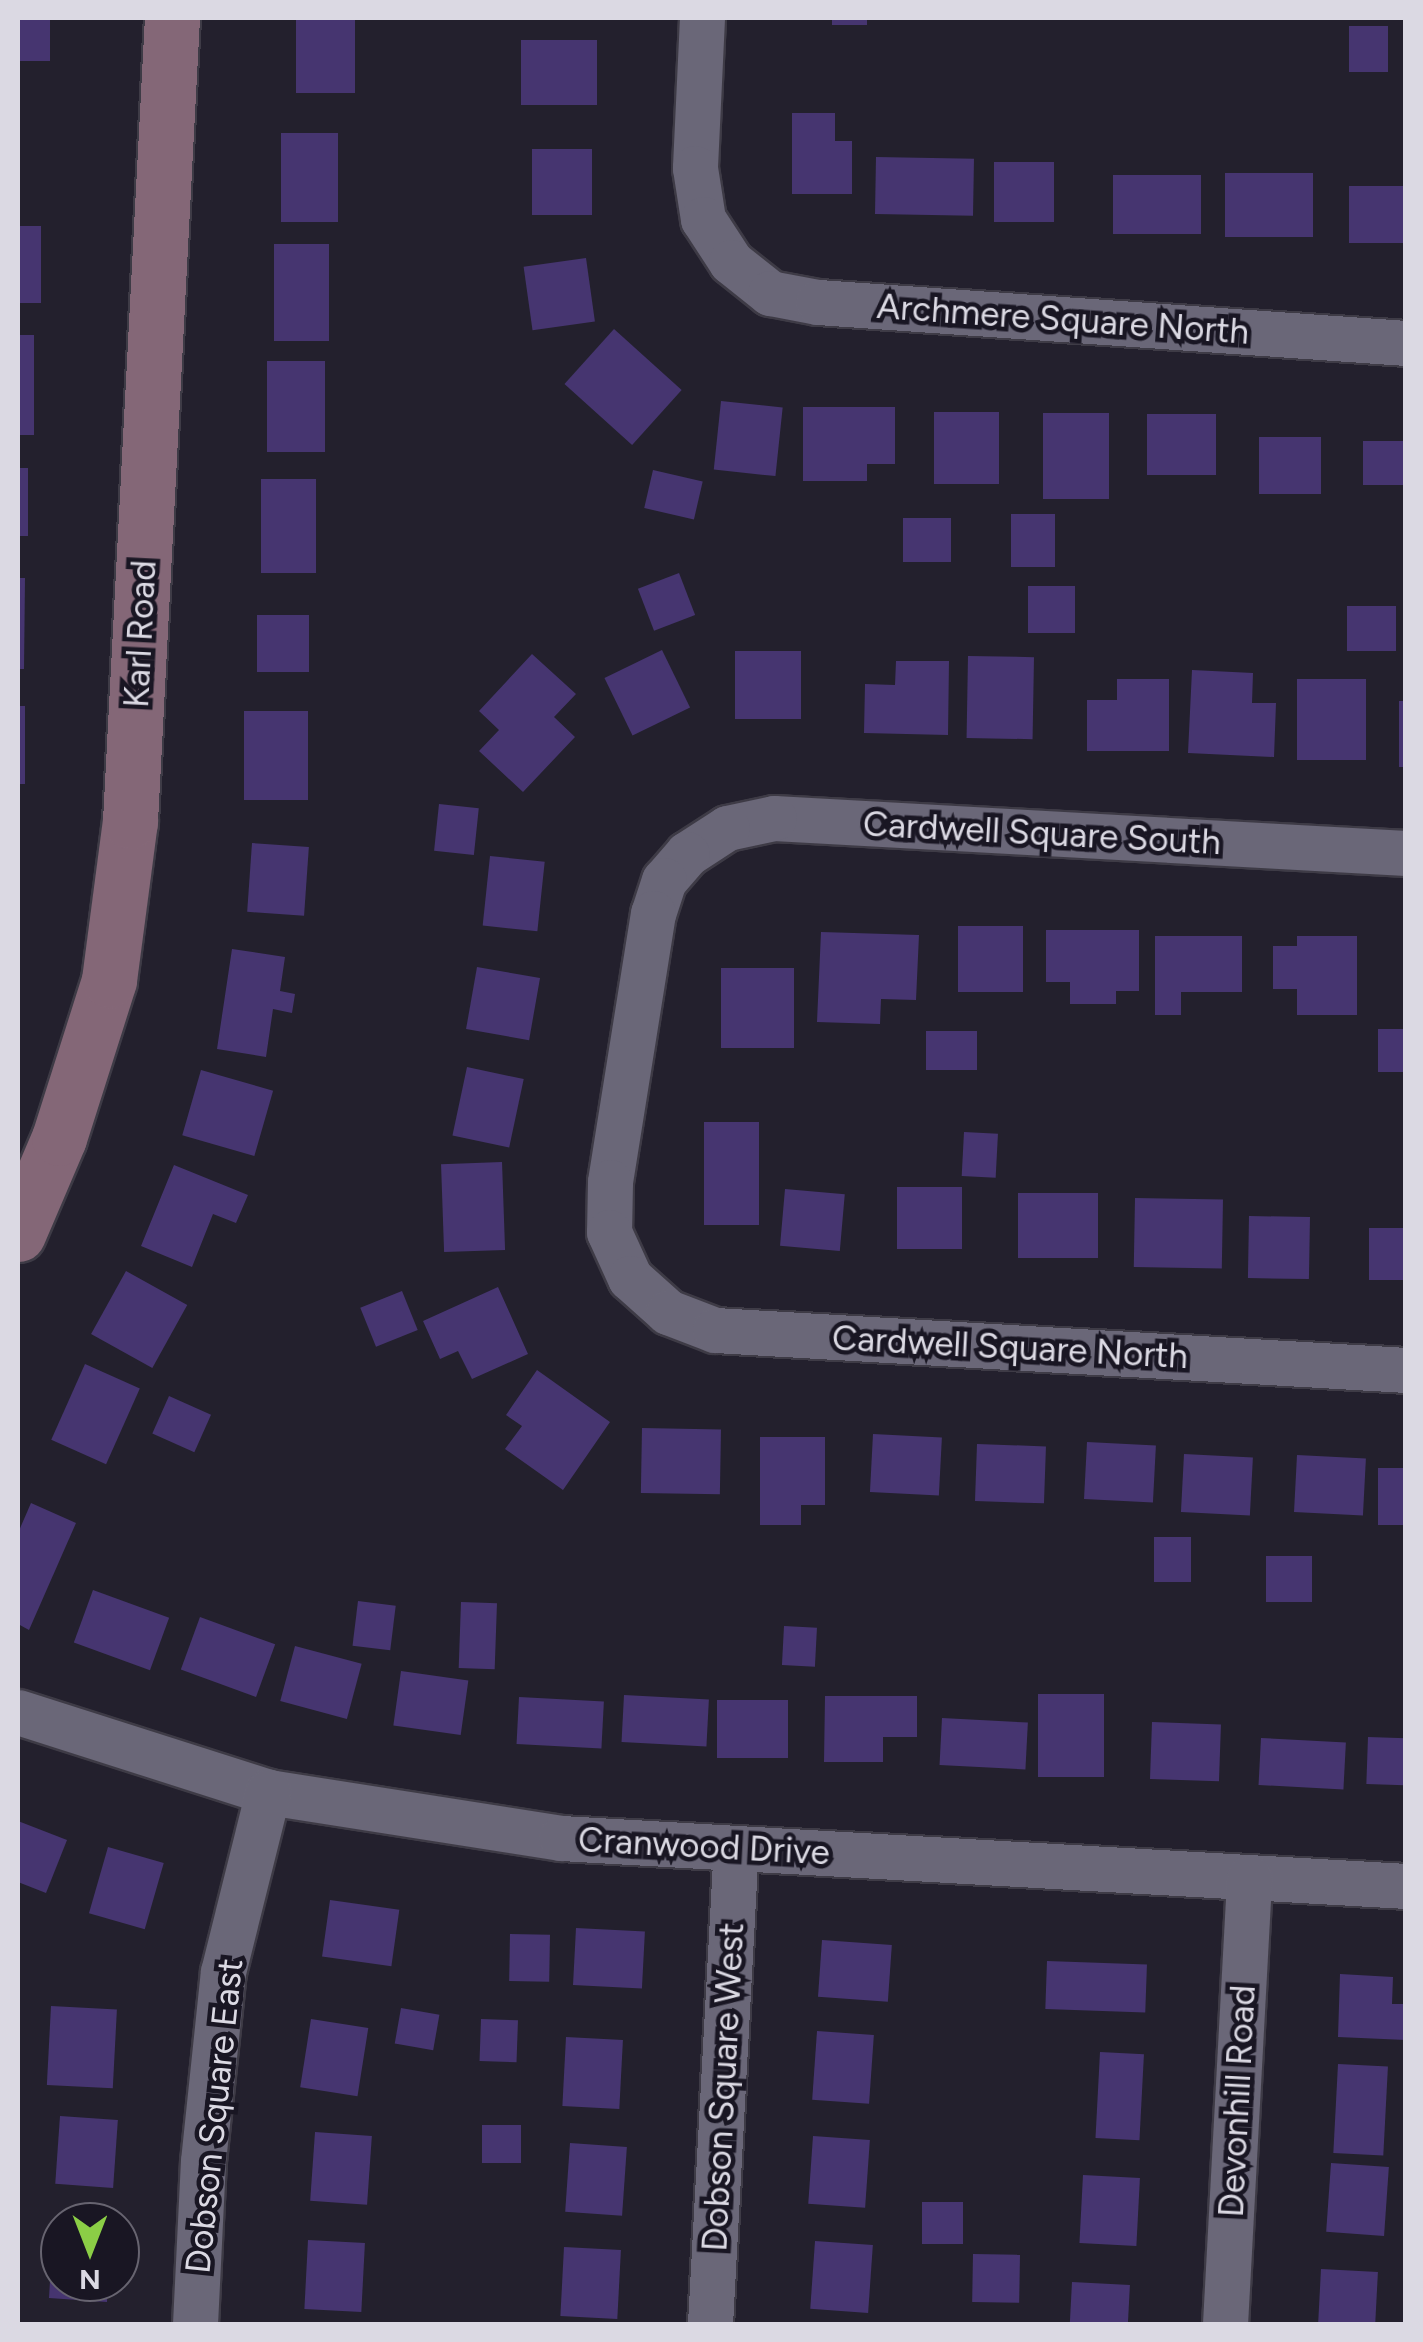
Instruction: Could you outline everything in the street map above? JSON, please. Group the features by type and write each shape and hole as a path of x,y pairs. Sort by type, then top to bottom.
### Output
{"street":[{"name":"Karl Road","path":"18,1234 60,1138 109,980 128,838 172,18"},
{"name":"Archmere Square North","path":"702,18 695,168 704,219 731,262 770,292 818,302 1406,344"},
{"name":"Cardwell Square South","path":"630,1278 609,1232 610,1182 653,914 664,880 686,854 727,828 774,818 1406,853"},
{"name":"Cardwell Square North","path":"630,1278 668,1312 716,1330 1406,1370"},
{"name":"Cranwood Drive","path":"18,1712 268,1792 561,1838 1406,1886"},
{"name":"Dobson Square East","path":"195,2324 203,2161 223,1972 268,1792"},
{"name":"Dobson Square West","path":"710,2324 736,1849"},
{"name":"Devonhill Road","path":"1225,2324 1249,1878"}],"building":[{"path":"18,18 50,18 50,61 18,61"},
{"path":"296,18 355,18 355,93 296,93"},
{"path":"832,18 867,18 867,25 832,25"},
{"path":"1349,26 1388,26 1388,72 1349,72"},
{"path":"521,40 597,40 597,105 521,105"},
{"path":"792,113 835,113 835,141 852,141 852,194 792,194"},
{"path":"281,133 338,133 338,222 281,222"},
{"path":"532,149 592,149 592,215 532,215"},
{"path":"876,157 974,159 973,216 875,214"},
{"path":"994,162 1054,162 1054,222 994,222"},
{"path":"1225,173 1313,173 1313,237 1225,237"},
{"path":"1113,175 1201,175 1201,234 1113,234"},
{"path":"1349,186 1406,186 1406,243 1349,243"},
{"path":"18,226 41,226 41,303 18,303"},
{"path":"274,244 329,244 329,341 274,341"},
{"path":"586,258 595,321 533,330 524,267"},
{"path":"614,329 682,390 632,445 564,384"},
{"path":"18,335 34,335 34,435 18,435"},
{"path":"267,361 325,361 325,452 267,452"},
{"path":"721,401 783,407 775,476 714,470"},
{"path":"803,407 895,407 895,464 867,464 867,481 803,481"},
{"path":"934,412 999,412 999,484 934,484"},
{"path":"1043,413 1109,413 1109,499 1043,499"},
{"path":"1147,414 1216,414 1216,475 1147,475"},
{"path":"1259,437 1321,437 1321,494 1259,494"},
{"path":"1363,441 1406,441 1406,485 1363,485"},
{"path":"18,468 28,468 28,536 18,536"},
{"path":"653,470 703,481 694,519 644,508"},
{"path":"261,479 316,479 316,573 261,573"},
{"path":"1011,514 1055,514 1055,567 1011,567"},
{"path":"903,518 951,518 951,562 903,562"},
{"path":"679,573 695,615 654,631 638,589"},
{"path":"18,578 25,578 24,669 18,669"},
{"path":"1028,586 1075,586 1075,633 1028,633"},
{"path":"1347,606 1396,606 1396,651 1347,651"},
{"path":"257,615 309,615 309,672 257,672"},
{"path":"662,650 690,708 633,736 604,678"},
{"path":"735,651 801,651 801,719 735,719"},
{"path":"532,654 576,694 554,717 575,737 523,792 479,751 499,730 479,711"},
{"path":"968,656 1034,657 1033,739 967,738"},
{"path":"896,661 949,661 948,735 864,733 865,684 895,685"},
{"path":"1192,670 1253,673 1252,703 1276,703 1274,757 1188,753"},
{"path":"1117,679 1169,679 1169,751 1087,751 1087,700 1117,700"},
{"path":"1297,679 1366,679 1366,760 1297,760"},
{"path":"1399,701 1406,701 1406,767 1399,767"},
{"path":"18,706 25,706 25,784 18,784"},
{"path":"244,711 308,711 308,800 244,800"},
{"path":"439,804 479,808 474,855 434,851"},
{"path":"252,843 309,847 304,916 247,912"},
{"path":"490,856 545,862 537,931 483,926"},
{"path":"958,926 1023,926 1023,992 958,992"},
{"path":"1046,930 1139,930 1139,991 1116,991 1116,1004 1070,1004 1070,982 1046,982"},
{"path":"821,932 919,935 916,1000 881,999 880,1024 817,1022"},
{"path":"1155,936 1242,936 1242,992 1181,992 1181,1015 1155,1015"},
{"path":"1297,936 1357,936 1357,1015 1297,1015 1297,989 1273,989 1273,946 1297,946"},
{"path":"232,949 285,957 280,991 295,994 292,1013 273,1009 266,1057 217,1049"},
{"path":"477,967 540,978 529,1040 466,1029"},
{"path":"721,968 794,968 794,1048 721,1048"},
{"path":"1378,1029 1406,1029 1406,1072 1378,1072"},
{"path":"926,1031 977,1031 977,1070 926,1070"},
{"path":"467,1067 524,1079 509,1148 452,1135"},
{"path":"201,1070 273,1091 254,1156 182,1135"},
{"path":"704,1122 759,1122 759,1225 704,1225"},
{"path":"964,1132 998,1134 996,1178 962,1176"},
{"path":"502,1162 505,1250 444,1252 441,1164"},
{"path":"174,1165 248,1195 236,1223 213,1214 192,1267 141,1246"},
{"path":"897,1187 962,1187 962,1249 897,1249"},
{"path":"785,1189 845,1194 840,1251 780,1246"},
{"path":"1018,1193 1098,1193 1098,1258 1018,1258"},
{"path":"1135,1198 1223,1200 1222,1269 1134,1267"},
{"path":"1249,1216 1310,1217 1309,1279 1248,1278"},
{"path":"1369,1228 1406,1228 1406,1280 1369,1280"},
{"path":"126,1271 187,1305 152,1368 91,1334"},
{"path":"498,1287 528,1354 472,1379 458,1351 440,1359 423,1321"},
{"path":"402,1291 418,1330 376,1347 360,1308"},
{"path":"85,1364 140,1388 106,1464 51,1440"},
{"path":"537,1370 610,1422 563,1490 505,1449 522,1426 506,1415"},
{"path":"169,1396 211,1415 194,1452 152,1433"},
{"path":"642,1428 721,1429 720,1494 641,1493"},
{"path":"873,1434 942,1438 939,1496 870,1492"},
{"path":"760,1437 825,1437 825,1505 801,1505 801,1525 760,1525"},
{"path":"1087,1442 1156,1446 1153,1503 1084,1499"},
{"path":"977,1444 1046,1446 1044,1503 975,1501"},
{"path":"1184,1454 1253,1458 1250,1516 1181,1512"},
{"path":"1297,1455 1366,1459 1363,1516 1294,1512"},
{"path":"1378,1468 1406,1468 1406,1525 1378,1525"},
{"path":"31,1503 76,1523 29,1630 18,1624 18,1533"},
{"path":"1154,1537 1191,1537 1191,1582 1154,1582"},
{"path":"1266,1556 1312,1556 1312,1602 1266,1602"},
{"path":"93,1590 169,1618 150,1670 74,1643"},
{"path":"358,1601 396,1606 390,1650 353,1646"},
{"path":"461,1602 497,1603 495,1669 459,1668"},
{"path":"200,1617 275,1644 256,1697 181,1670"},
{"path":"784,1626 817,1628 815,1667 782,1665"},
{"path":"295,1646 362,1664 347,1719 280,1701"},
{"path":"401,1671 468,1680 461,1735 393,1725"},
{"path":"1038,1694 1104,1694 1104,1777 1038,1777"},
{"path":"624,1695 709,1699 706,1746 622,1742"},
{"path":"825,1696 917,1696 917,1737 883,1737 883,1762 824,1762"},
{"path":"519,1697 604,1701 601,1748 517,1744"},
{"path":"717,1700 788,1700 788,1758 717,1758"},
{"path":"942,1718 1028,1723 1025,1769 940,1765"},
{"path":"1152,1722 1221,1724 1219,1781 1150,1779"},
{"path":"1368,1737 1406,1738 1404,1785 1366,1784"},
{"path":"1261,1738 1346,1742 1343,1789 1259,1785"},
{"path":"18,1821 67,1840 46,1893 18,1882"},
{"path":"108,1847 164,1863 145,1929 89,1913"},
{"path":"330,1900 399,1910 391,1966 322,1956"},
{"path":"576,1928 645,1932 642,1989 573,1985"},
{"path":"510,1934 550,1935 549,1982 509,1981"},
{"path":"822,1940 892,1945 888,2002 818,1997"},
{"path":"1047,1961 1147,1964 1145,2012 1045,2009"},
{"path":"1340,1974 1393,1977 1392,2004 1406,2004 1406,2040 1338,2037"},
{"path":"51,2006 117,2009 113,2088 47,2085"},
{"path":"401,2008 439,2015 433,2050 395,2043"},
{"path":"311,2019 368,2028 357,2096 300,2087"},
{"path":"481,2019 518,2020 517,2062 480,2061"},
{"path":"817,2031 874,2035 869,2104 812,2100"},
{"path":"566,2037 623,2040 619,2109 562,2106"},
{"path":"1100,2052 1144,2054 1139,2140 1095,2138"},
{"path":"1338,2064 1388,2067 1383,2155 1333,2153"},
{"path":"60,2116 118,2120 113,2188 55,2184"},
{"path":"482,2125 521,2125 521,2163 482,2163"},
{"path":"315,2132 372,2136 367,2205 310,2201"},
{"path":"813,2136 870,2140 865,2208 808,2204"},
{"path":"570,2143 627,2147 622,2216 565,2212"},
{"path":"1331,2163 1389,2167 1384,2236 1326,2232"},
{"path":"1083,2175 1140,2178 1136,2246 1079,2243"},
{"path":"922,2202 963,2202 963,2244 922,2244"},
{"path":"308,2240 365,2243 361,2312 304,2309"},
{"path":"815,2241 873,2245 868,2313 810,2309"},
{"path":"564,2247 621,2250 617,2319 560,2316"},
{"path":"973,2254 1020,2255 1019,2303 972,2302"},
{"path":"1321,2269 1378,2272 1375,2324 1318,2324"},
{"path":"1072,2282 1130,2285 1128,2324 1070,2324"}]}
